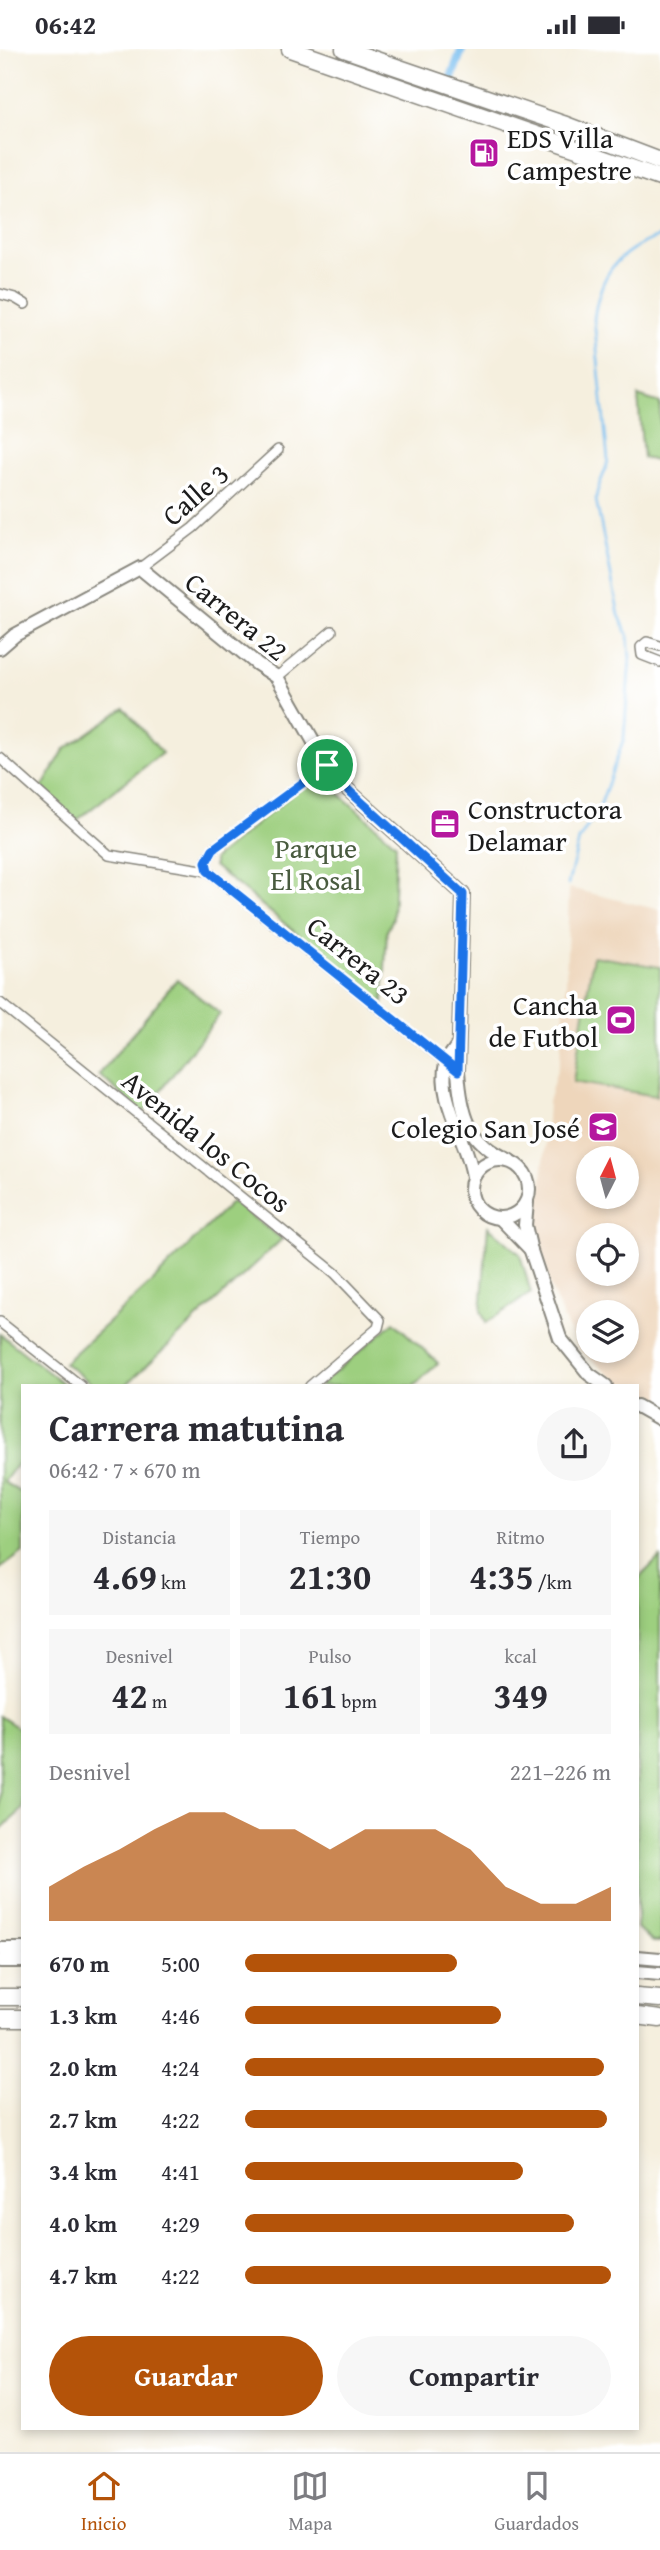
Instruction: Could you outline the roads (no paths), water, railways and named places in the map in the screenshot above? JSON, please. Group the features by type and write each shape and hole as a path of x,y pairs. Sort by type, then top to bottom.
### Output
{"highway":[{"path":"290,49 536,137 660,178"},
{"path":"344,49 563,124 660,162"},
{"path":"0,1997 21,1997"},
{"path":"639,1997 660,1999"},
{"path":"639,2016 660,2019"},
{"path":"0,2018 21,2018"}],"street":[{"path":"0,294 25,304"},
{"name":"Calle 3","path":"140,568 193,528 278,450"},
{"path":"0,648 15,635 140,568"},
{"name":"Carrera 22","path":"140,568 257,664 277,677 327,765 346,788 463,894 458,1044"},
{"path":"277,677 332,631"},
{"path":"660,646 647,642 641,647 642,655 660,661"},
{"path":"0,758 109,855 208,871 206,862 213,849 327,765"},
{"name":"Carrera 23","path":"208,871 458,1071"},
{"name":"Avenida los Cocos","path":"0,1003 335,1273 380,1320 378,1328 312,1384"},
{"path":"458,1044 446,1062 446,1084 451,1115 468,1152 473,1177 471,1191 476,1205 486,1214 500,1218 516,1214 527,1202"},
{"path":"458,1044 462,1108 470,1127 490,1152 509,1160 525,1172 529,1182 525,1224 531,1251 560,1338 589,1374 603,1384"},
{"path":"473,1177 484,1164 500,1159 509,1160"},
{"path":"500,1218 531,1251"},
{"path":"0,1322 78,1384"},
{"path":"639,1407 660,1419"},
{"path":"0,1949 21,1949"},
{"path":"639,1957 660,1959"},
{"path":"0,1961 21,1961"},
{"path":"639,1972 660,1974"}],"waterway":[{"path":"449,84 462,49"},
{"path":"568,884 579,840 600,806 624,738 630,659 628,635 619,615 596,500 608,460 594,319 601,289 613,266 632,249 660,236"}],"place":[{"name":"EDS Villa Campestre","path":"484,153"},
{"name":"Constructora Delamar","path":"445,824"},
{"name":"Cancha de Futbol","path":"621,1020"},
{"name":"Colegio San José","path":"603,1127"}],"park label":[{"name":"Parque El Rosal","path":"316,863"}]}
